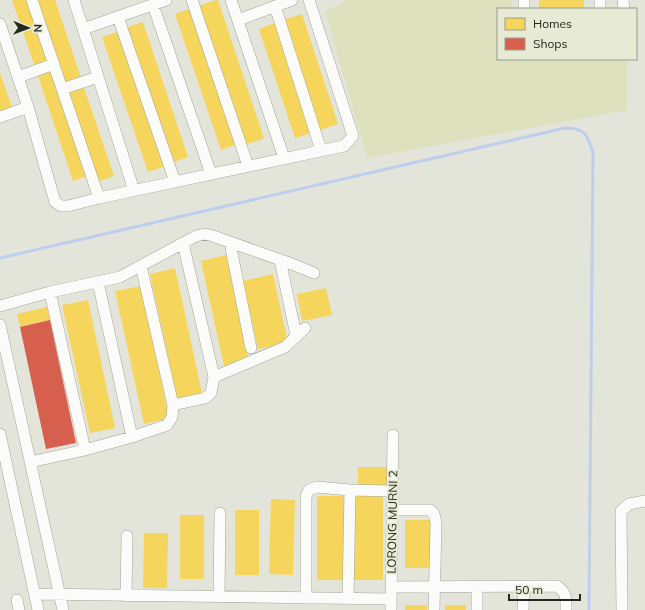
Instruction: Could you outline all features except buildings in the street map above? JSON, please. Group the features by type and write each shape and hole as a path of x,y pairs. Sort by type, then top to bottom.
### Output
{"street":[{"path":"32,0 99,198"},
{"path":"74,0 134,191"},
{"path":"83,29 166,0"},
{"path":"192,0 248,166"},
{"path":"231,0 284,158"},
{"path":"238,20 292,0"},
{"path":"0,24 28,107 55,202 61,206 68,206 99,198 344,146 353,136 309,0"},
{"path":"153,5 211,174"},
{"path":"275,6 322,150"},
{"path":"118,17 174,182"},
{"path":"18,77 54,64"},
{"path":"62,89 98,77"},
{"path":"0,117 28,107"},
{"path":"0,306 50,292 120,277 182,243 196,236 205,234 314,273"},
{"path":"173,405 205,398 211,393 214,377 182,243"},
{"path":"230,243 250,348"},
{"path":"214,377 285,347 301,332 280,260"},
{"path":"30,462 85,450 132,437 167,425 172,417 173,405 141,266"},
{"path":"98,282 132,437"},
{"path":"50,292 85,450"},
{"path":"0,325 63,610"},
{"path":"0,434 38,610"},
{"name":"LORONG MURNI 2","path":"391,605 393,435"},
{"path":"306,598 306,496 309,490 317,487 350,490 392,491"},
{"path":"348,599 350,490"},
{"path":"622,610 621,511 629,504 645,501"},
{"path":"392,510 430,510 434,514 436,523 434,610"},
{"path":"219,597 220,513"},
{"path":"126,596 127,536"},
{"path":"391,587 557,586 563,590 566,597 566,610"},
{"path":"477,587 477,610"},
{"path":"523,610 524,587"},
{"path":"35,594 348,599 391,605"}],"green space":[{"path":"348,0 512,0 512,8 497,8 497,60 627,60 627,110 367,158 325,11"}],"waterway":[{"path":"0,258 565,128 572,128 581,131 587,137 593,153 589,610"}]}
